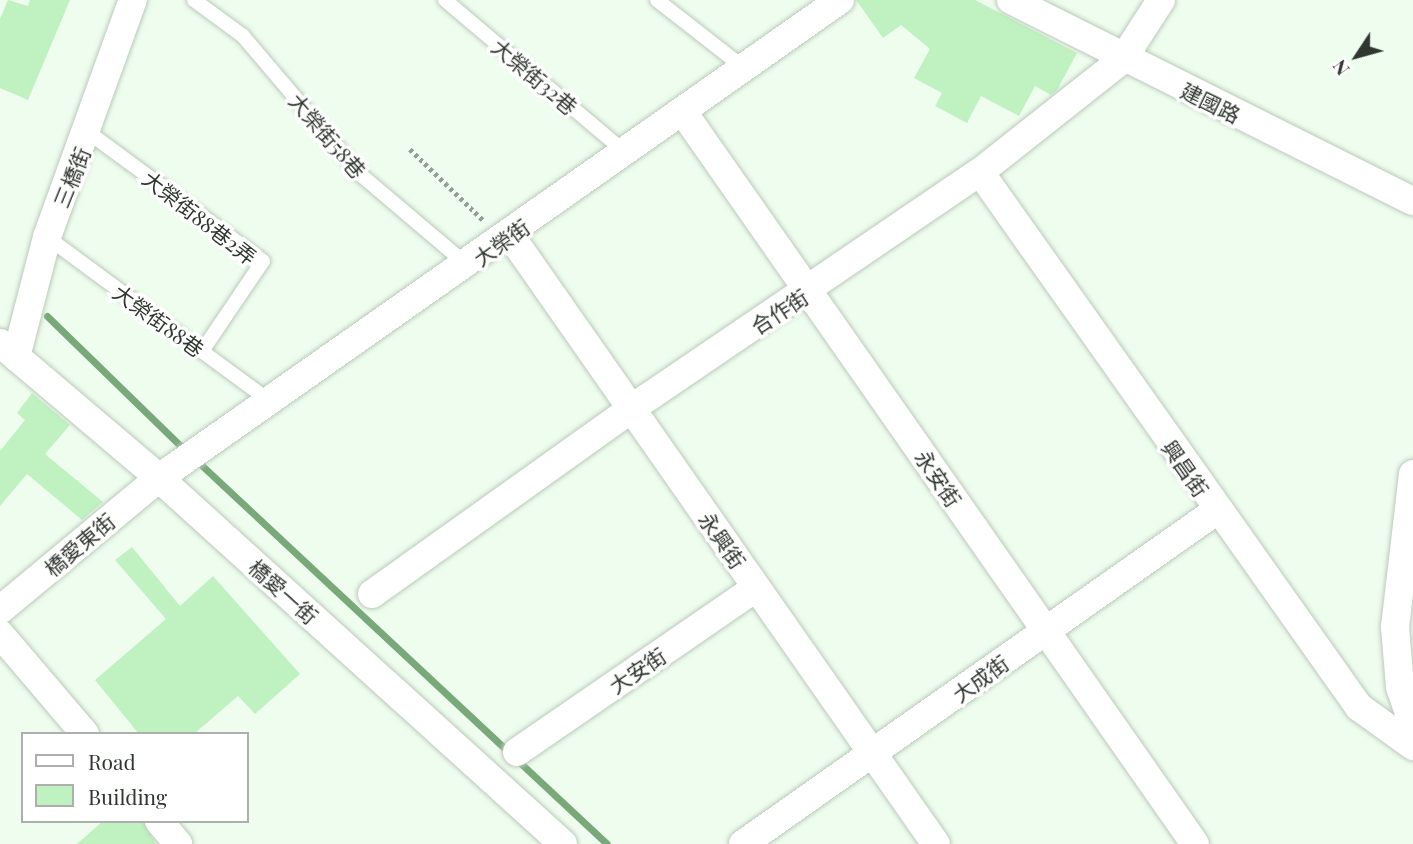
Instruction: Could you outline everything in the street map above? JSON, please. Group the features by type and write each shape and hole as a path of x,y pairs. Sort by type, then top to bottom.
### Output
{"street":[{"name":"三橋街","path":"8,350 47,237 89,132 133,0"},
{"name":"大榮街","path":"167,473 468,266 840,0"},
{"name":"建國路","path":"1011,0 1123,59 1413,201"},
{"name":"合作街","path":"372,594 981,172 1123,59 1161,0"},
{"name":"永安街","path":"683,112 811,290 1195,844"},
{"name":"興昌街","path":"981,172 1216,511 1359,707 1413,746"},
{"name":"永興街","path":"507,237 936,844"},
{"name":"橋愛一街","path":"8,350 167,473 564,844"},
{"name":"橋愛東街","path":"0,610 167,473"},
{"path":"1413,474 1409,550 1395,626 1400,687 1413,725"},
{"name":"大成街","path":"743,844 1216,511"},
{"name":"大安街","path":"517,752 756,588"},
{"path":"0,634 83,732"},
{"path":"161,823 178,844"}],"lane":[{"name":"大榮街58巷","path":"194,0 243,36 361,176 468,266"},
{"name":"大榮街32巷","path":"445,0 626,153"},
{"path":"657,0 744,68"},
{"name":"大榮街88巷2弄","path":"89,132 263,261 202,351"},
{"name":"大榮街88巷","path":"47,237 272,403"}],"path":[{"path":"410,149 507,237"}],"building":[{"path":"8,0 28,6 30,0 70,0 28,100 0,88 0,19"},
{"path":"856,0 975,0 1077,53 1057,90 1051,95 1035,86 1019,116 981,96 967,123 935,106 942,93 914,78 930,49 901,25 883,38"},
{"path":"32,393 70,425 45,454 103,502 82,520 27,474 0,506 0,451 25,420 17,413"},
{"path":"132,547 180,606 213,576 300,674 255,714 238,696 196,732 137,732 95,680 166,619 115,560"},
{"path":"101,823 144,823 156,844 77,844"}],"waterway":[{"path":"47,316 187,452"},
{"path":"196,460 607,844"}]}
